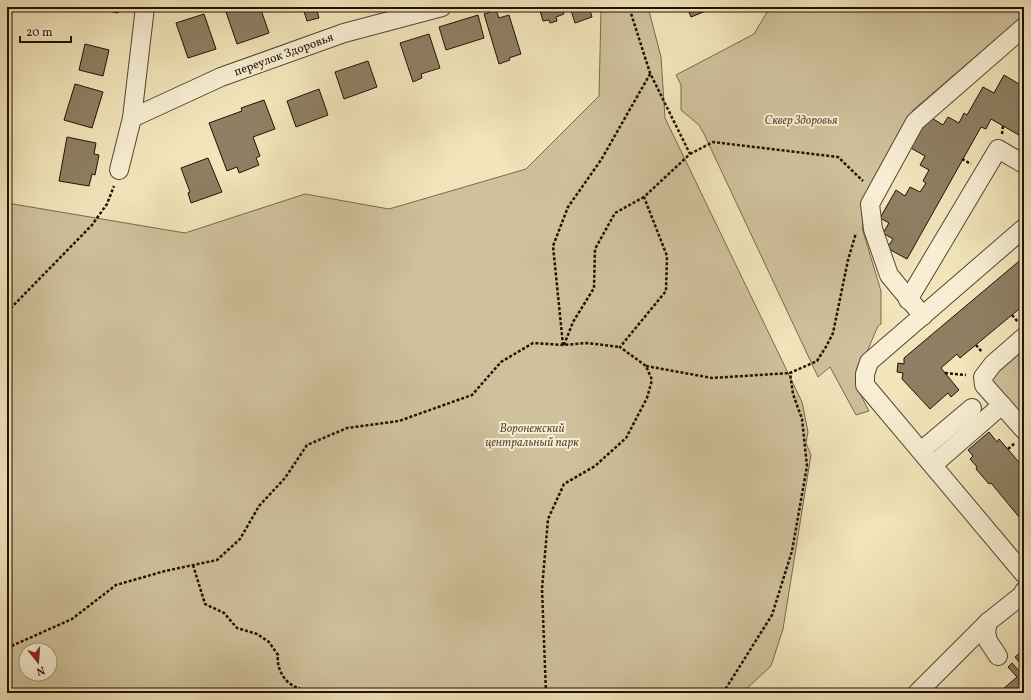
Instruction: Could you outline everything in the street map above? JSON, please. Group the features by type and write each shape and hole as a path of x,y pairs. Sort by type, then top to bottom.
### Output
{"street":[{"path":"119,170 132,118 145,7"},
{"name":"переулок Здоровья","path":"132,118 221,78 330,38 442,7"},
{"path":"923,316 908,300 889,275 873,229 870,204 915,122 1022,33"},
{"path":"908,300 998,148 1024,164"},
{"path":"1024,228 869,362 865,374 865,385 1024,574"},
{"path":"1024,337 993,364 983,377 984,385 1024,430"},
{"path":"932,465 1002,405"},
{"path":"921,452 972,408"},
{"path":"919,692 988,622 1022,595 1024,591"},
{"path":"988,622 986,632 988,641 998,656"}],"path":[{"path":"629,7 650,73 690,154"},
{"path":"563,345 553,246 568,207 601,160 650,73"},
{"path":"563,345 573,322 594,288 595,248 615,213 644,197 690,154 713,142 838,157 868,186"},
{"path":"7,312 92,225 107,204 119,170"},
{"path":"620,347 666,291 667,256 644,197"},
{"path":"7,648 72,619 116,586 165,571 217,560 240,539 259,506 285,478 307,445 347,428 399,421 472,395 501,362 533,343 563,345 587,343 620,347 646,366 712,378 790,373 817,361 833,333 846,266 856,232"},
{"path":"546,693 542,589 548,519 564,484 594,466 626,438 647,398 652,380 646,366"},
{"path":"723,693 772,615 792,551 807,466 802,419 793,394 790,373"},
{"path":"945,373 983,377"},
{"path":"193,565 205,604 224,613 237,628 257,634 269,642 278,655 277,661 284,678 294,687 299,688 302,693"}],"green space":[{"name":"Воронежский центральный парк","path":"602,7 648,7 661,57 665,118 802,402 808,432 806,443 811,455 783,629 771,666 742,693 7,693 7,203 185,233 305,194 389,209 526,169 599,96"},
{"name":"Сквер Здоровья","path":"770,7 1024,7 1024,15 913,110 868,197 862,228 881,291 881,324 878,326 865,356 857,388 869,411 856,415 830,367 818,377 704,134 699,125 681,110 681,85 676,75 754,34"},
{"path":"1024,350 1024,423 988,381"}],"building":[{"path":"91,7 120,7 118,13"},
{"path":"241,7 260,7 269,33 237,44 226,12"},
{"path":"290,7 316,7 319,18 307,21 303,8 291,11"},
{"path":"539,7 562,7 564,14 556,17 557,21 550,23 549,20 543,21"},
{"path":"570,7 589,7 592,17 575,23"},
{"path":"687,7 716,7 691,17"},
{"path":"496,10 499,18 509,15 521,54 509,58 510,60 499,64 484,14"},
{"path":"204,14 216,49 188,58 176,23"},
{"path":"478,15 484,38 446,50 439,27"},
{"path":"429,34 440,68 421,74 422,78 413,82 400,43"},
{"path":"85,44 109,50 103,76 79,70"},
{"path":"368,61 377,87 344,99 335,72"},
{"path":"1004,75 1024,87 1024,138 991,119 986,129 981,127 907,259 887,248 893,239 883,233 889,223 880,218 896,190 905,196 910,187 920,192 926,183 923,181 929,170 920,165 925,156 909,147 927,115 943,125 948,117 959,123 964,113 967,115 983,87 994,93"},
{"path":"75,84 103,92 92,128 64,120"},
{"path":"319,89 328,115 296,127 287,101"},
{"path":"264,100 275,129 253,137 260,156 256,158 259,165 239,173 237,167 227,171 209,123 242,111 241,108"},
{"path":"67,137 96,143 94,154 99,155 95,175 92,174 89,186 59,181"},
{"path":"208,158 222,192 191,203 188,193 190,192 181,168"},
{"path":"1024,257 1024,305 960,358 957,354 941,368 959,390 951,397 948,393 930,409 902,379 903,373 897,372 898,363 904,364 904,358"},
{"path":"989,432 997,442 999,439 1024,468 1024,523 991,483 989,484 976,469 977,467 970,459 973,456 968,450"},
{"path":"1021,652 1024,655 1024,668 1015,657"},
{"path":"1012,663 1021,673 1024,671 1024,693 1006,693 1003,689 1017,677 1008,667"}]}
